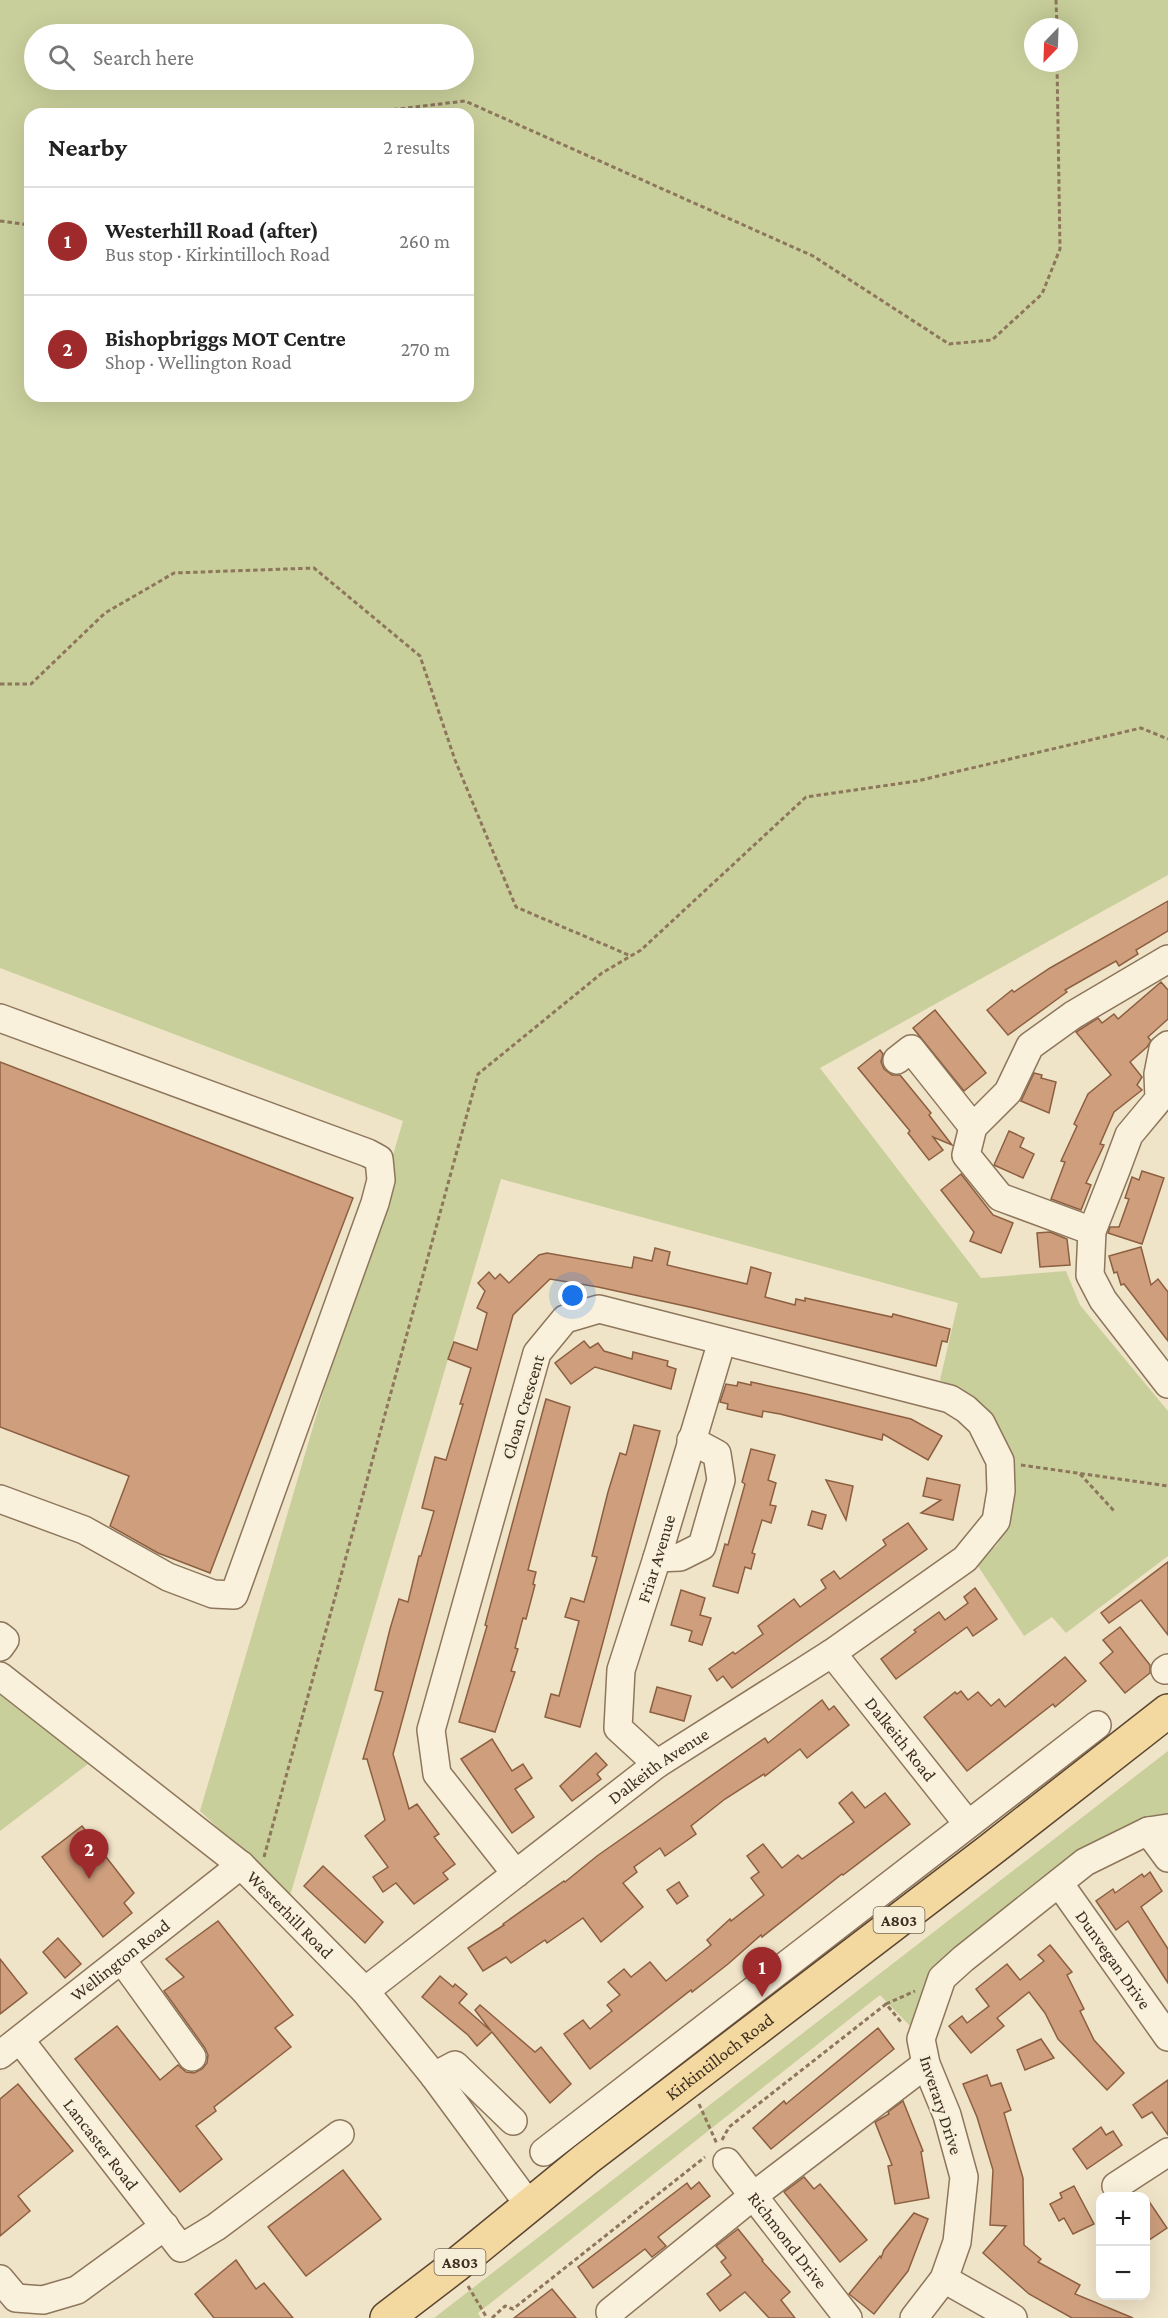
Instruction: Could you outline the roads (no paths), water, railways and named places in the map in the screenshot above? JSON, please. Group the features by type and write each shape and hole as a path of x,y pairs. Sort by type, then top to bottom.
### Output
{"main road":[{"name":"Kirkintilloch Road","path":"387,2318 688,2081 1168,1711"}],"street":[{"path":"1092,1231 1000,1197 966,1155 973,1126 1008,1092 1030,1046 1073,1015 1168,959"},
{"path":"0,1018 368,1153 379,1159 381,1180 375,1203 234,1595 213,1594 168,1577 84,1530 0,1499"},
{"path":"1168,1046 1163,1049 1158,1074 1163,1103 1129,1135 1092,1231 1090,1275 1102,1299 1168,1384"},
{"path":"897,1060 911,1049 973,1126"},
{"name":"Cloan Crescent","path":"516,1874 437,1774 430,1731 537,1353 565,1319 599,1309 950,1399 981,1424 1000,1462 1001,1491 996,1521 965,1559"},
{"name":"Friar Avenue","path":"657,1764 618,1728 621,1670 722,1341"},
{"path":"657,1558 680,1557 702,1546 721,1480 717,1454 691,1440"},
{"name":"Dalkeith Avenue","path":"365,1991 657,1764 832,1653 965,1559"},
{"path":"0,1636 5,1640 0,1647"},
{"name":"Dalkeith Road","path":"832,1653 968,1823"},
{"name":"Westerhill Road","path":"0,1676 249,1874 365,1991 434,2076 529,2205"},
{"path":"544,2152 1097,1725"},
{"path":"1158,1830 1168,1858"},
{"name":"Inverary Drive","path":"914,2318 944,2279 957,2242 964,2177 947,2115 926,2064 921,2039 942,1978 1085,1862 1158,1830"},
{"name":"Wellington Road","path":"10,2048 122,1960 249,1874"},
{"name":"Dunvegan Drive","path":"1059,1883 1168,2037"},
{"path":"122,1960 192,2057"},
{"name":"Lancaster Road","path":"10,2048 174,2239"},
{"path":"610,2312 753,2196 926,2064"},
{"path":"434,2076 455,2065 513,2121"},
{"path":"174,2239 216,2228 340,2134"},
{"path":"1116,2186 1168,2151"},
{"name":"Richmond Drive","path":"727,2162 848,2318"},
{"path":"0,2279 16,2298 43,2300 77,2290 174,2239 247,2183"},
{"path":"944,2279 1013,2318"}],"place":[{"name":"Bishopbriggs MOT Centre","path":"89,1879"},
{"name":"Westerhill Road (after)","path":"762,1997"}]}
